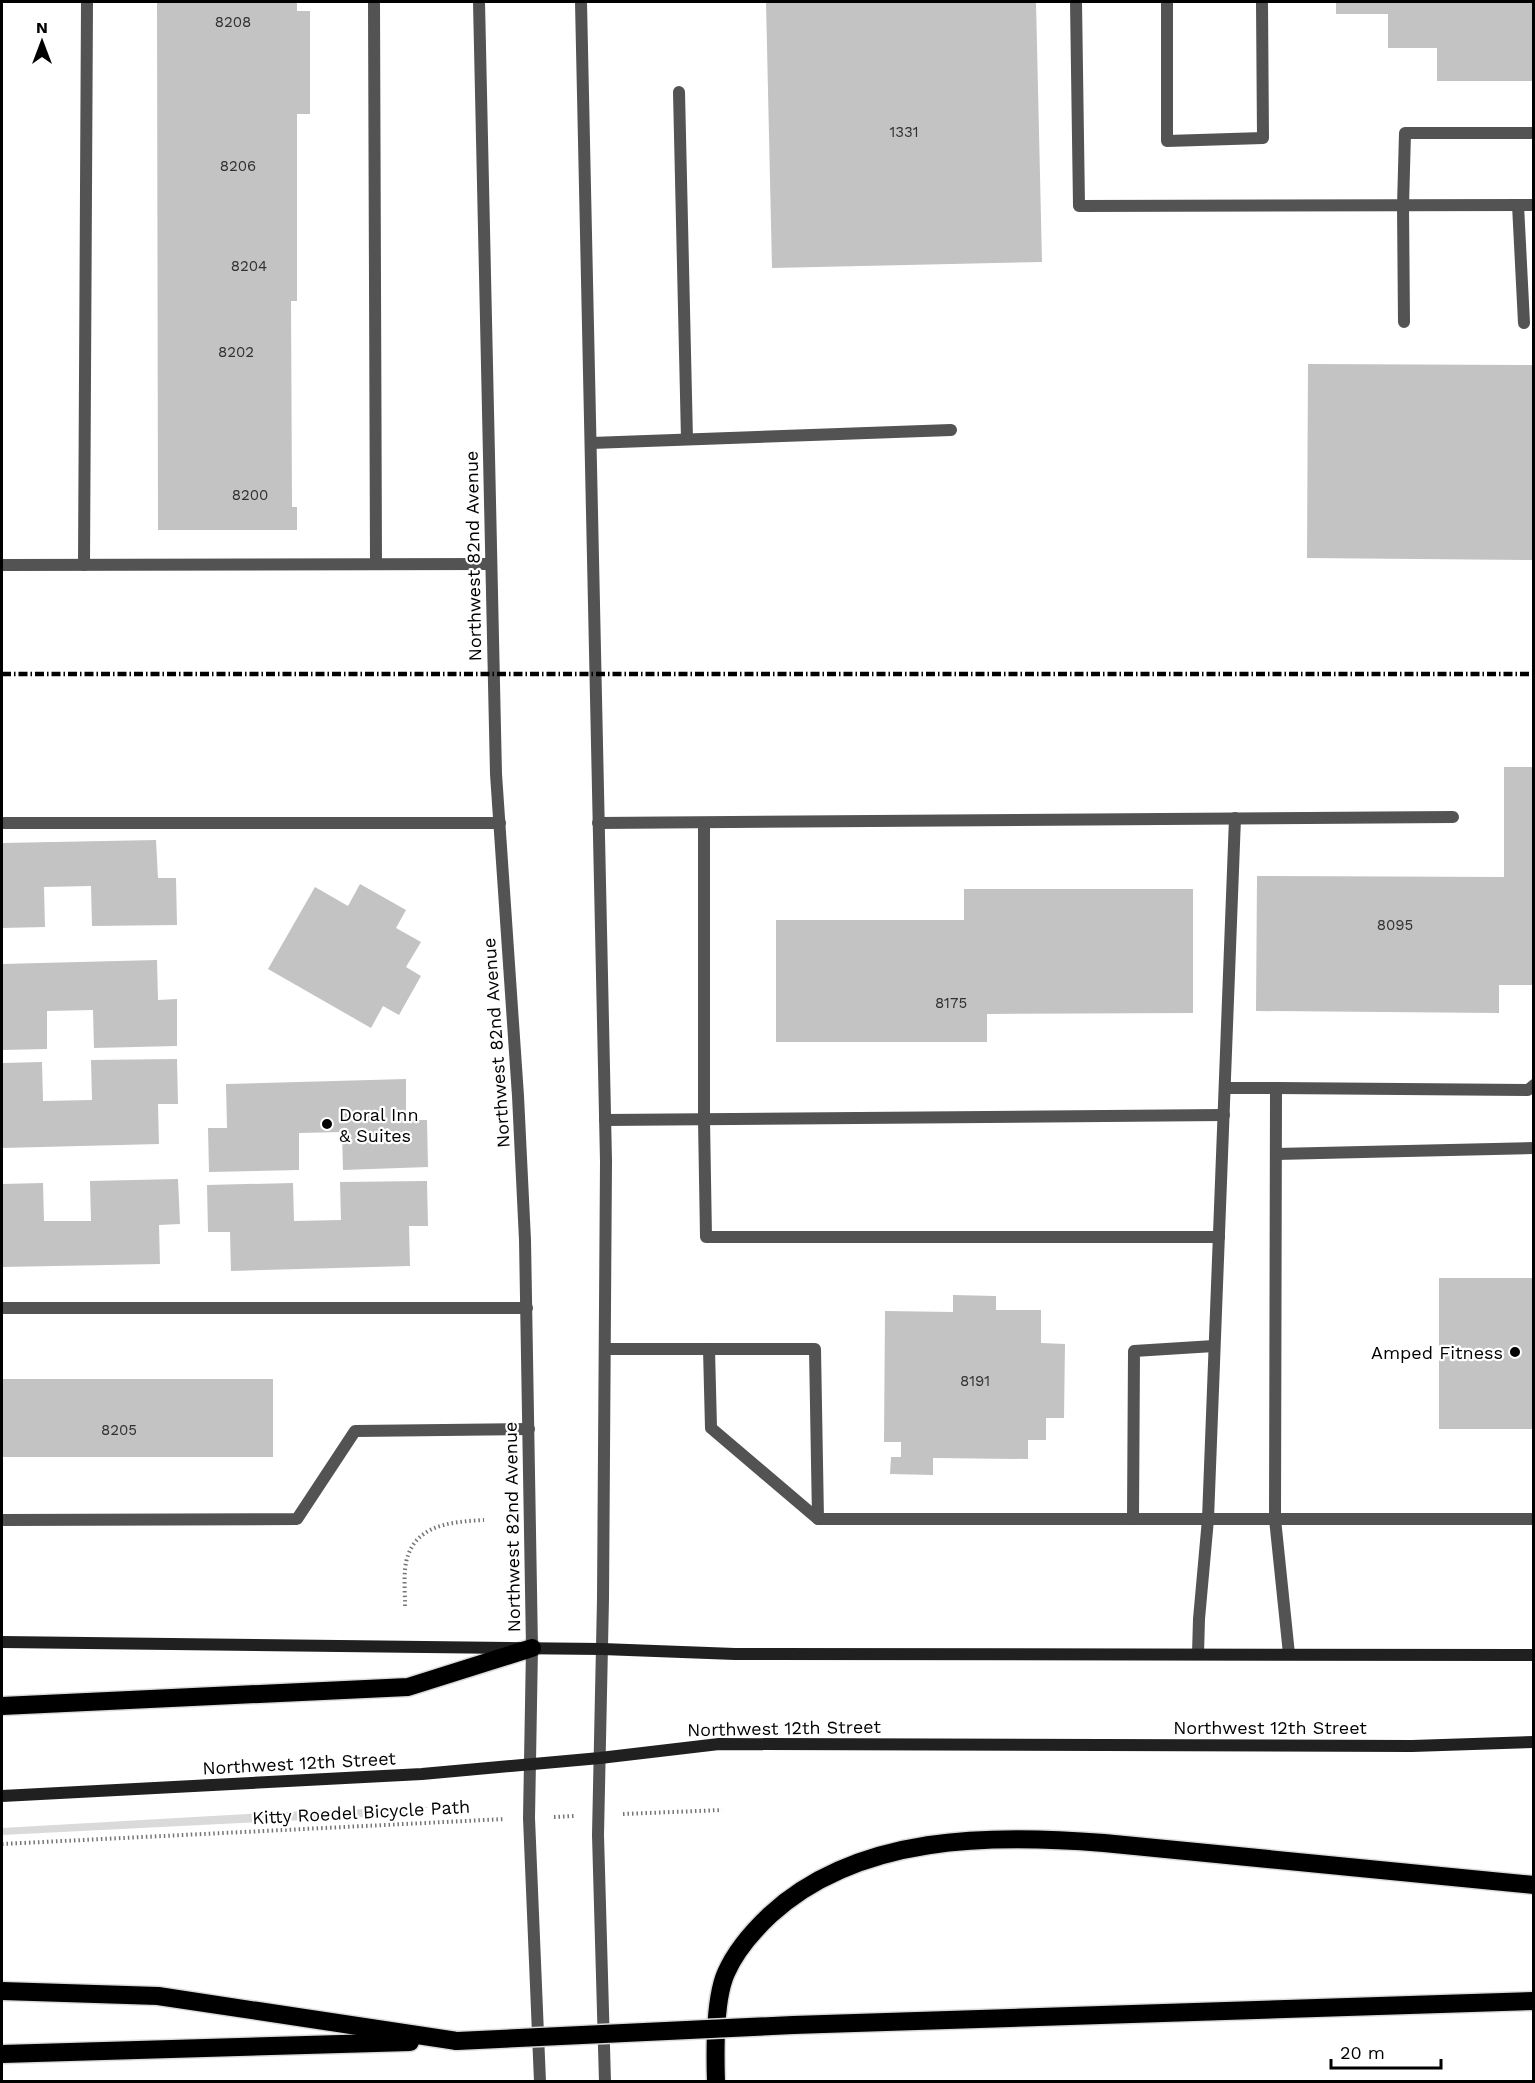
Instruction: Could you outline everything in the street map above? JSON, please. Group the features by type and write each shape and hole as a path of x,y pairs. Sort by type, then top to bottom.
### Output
{"highway":[{"path":"2,1706 408,1686 532,1648"},
{"path":"716,2082 719,2000 725,1974 738,1951 761,1924 800,1892 845,1869 897,1852 936,1843 1041,1838 1533,1885"},
{"path":"2,1991 158,1996 457,2041"},
{"path":"2,2054 457,2041 793,2025 1533,2001"}],"main road":[{"path":"2,1642 602,1649 735,1654 1533,1655"},
{"name":"Northwest 12th Street","path":"2,1796 422,1774 600,1758 719,1744 1412,1746 1533,1742"}],"street":[{"path":"84,565 87,2"},
{"path":"374,2 376,564"},
{"name":"Northwest 82nd Avenue","path":"478,2 496,774 521,1151 527,1308 532,1648 530,1818 540,2082"},
{"path":"581,2 607,1215 598,1815 605,2082"},
{"path":"1076,2 1079,206 1533,205"},
{"path":"1167,2 1167,141 1263,138 1262,2"},
{"path":"679,92 687,439"},
{"path":"1404,322 1405,133 1533,133"},
{"path":"1518,205 1524,323"},
{"path":"591,443 951,430"},
{"path":"2,565 491,564"},
{"path":"598,823 1453,817"},
{"path":"1198,1654 1208,1519 1235,818"},
{"path":"2,823 500,823"},
{"path":"704,823 706,1237 1219,1237"},
{"path":"1225,1088 1528,1090 1533,1085"},
{"path":"1276,1088 1275,1519 1289,1654"},
{"path":"605,1120 1224,1115"},
{"path":"1276,1154 1533,1148"},
{"path":"2,1308 527,1308"},
{"path":"1133,1519 1134,1351 1214,1346"},
{"path":"605,1349 815,1349 818,1519"},
{"path":"709,1349 711,1428 818,1519 1533,1519"},
{"path":"2,1520 297,1520 355,1431 529,1429"}],"path":[{"path":"405,1606 405,1568 410,1549 420,1537 436,1527 455,1522 484,1520"},
{"name":"Kitty Roedel Bicycle Path","path":"2,1844 722,1810"}],"shaded area":[{"path":"429,1807 404,1815 2,1835 2,1828 302,1811"}],"building":[{"path":"157,2 297,2 297,11 310,11 310,114 297,114 297,301 291,301 292,507 297,507 297,530 158,530"},
{"path":"766,2 1036,2 1042,262 772,268"},
{"path":"1336,2 1534,2 1534,81 1437,81 1437,48 1388,48 1388,14 1336,14"},
{"path":"1308,364 1534,365 1534,560 1307,558"},
{"path":"1504,767 1534,767 1533,985 1499,985 1499,1013 1256,1011 1257,876 1504,877"},
{"path":"156,840 158,878 176,878 177,925 92,926 91,886 44,887 45,927 2,928 2,843"},
{"path":"360,884 406,910 396,928 421,942 406,967 421,976 399,1015 383,1006 371,1028 268,969 315,887 348,906"},
{"path":"964,889 1193,889 1193,1013 987,1014 987,1042 776,1042 776,920 964,920"},
{"path":"157,960 158,1000 177,999 177,1046 94,1048 93,1010 47,1011 47,1049 2,1050 2,964"},
{"path":"177,1059 178,1104 158,1104 159,1144 2,1148 2,1063 42,1062 43,1101 92,1100 91,1060"},
{"name":"Doral Inn & Suites","path":"406,1079 406,1120 427,1120 428,1167 343,1170 342,1132 299,1133 299,1170 209,1172 208,1128 227,1128 226,1084"},
{"path":"178,1179 180,1224 159,1225 160,1264 2,1267 2,1184 43,1183 44,1221 91,1221 90,1181"},
{"name":"Doral Inn & Suites","path":"427,1181 428,1226 409,1226 410,1266 231,1271 230,1232 208,1232 207,1185 293,1183 294,1221 341,1220 340,1182"},
{"path":"1439,1278 1534,1278 1534,1429 1439,1429"},
{"path":"953,1295 996,1296 996,1310 1041,1310 1041,1343 1065,1344 1064,1418 1046,1418 1046,1440 1028,1440 1028,1459 933,1458 933,1475 890,1474 891,1457 901,1457 901,1442 884,1442 885,1311 953,1312"},
{"path":"2,1379 273,1379 273,1457 2,1457"}],"railway":[{"path":"2,674 1534,674"}],"place":[{"name":"Doral Inn & Suites","path":"327,1124"},
{"name":"Amped Fitness","path":"1515,1352"}]}
